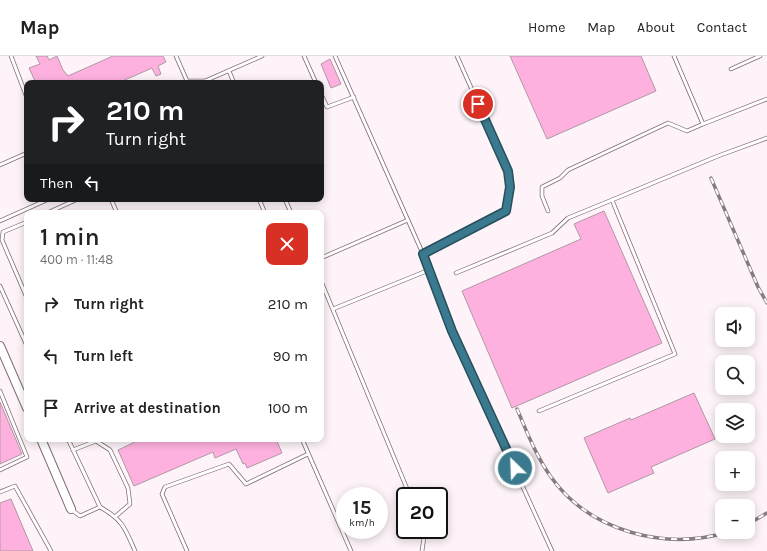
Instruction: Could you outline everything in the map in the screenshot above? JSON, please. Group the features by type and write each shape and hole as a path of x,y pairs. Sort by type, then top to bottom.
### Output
{"street":[{"path":"0,346 24,401"},
{"path":"42,442 71,509"}],"lane":[{"path":"11,56 24,90"},
{"path":"176,56 186,80"},
{"path":"210,80 262,56"},
{"path":"304,56 315,80"},
{"path":"335,56 423,254 452,331 552,551"},
{"path":"423,254 506,211 510,187 508,171 457,56"},
{"path":"674,56 703,124"},
{"path":"731,69 760,56"},
{"path":"229,71 233,80"},
{"path":"324,102 326,107 354,97"},
{"path":"548,211 542,196 542,187 560,178 568,170 668,123 687,131 767,99"},
{"path":"456,273 552,233 568,218 718,156 767,138"},
{"path":"0,165 24,154"},
{"path":"539,410 675,354 612,200"},
{"path":"24,210 42,202"},
{"path":"54,210 71,202"},
{"path":"0,221 24,210"},
{"path":"324,257 408,220"},
{"path":"24,223 3,232 2,240 24,291"},
{"path":"333,309 429,270"},
{"path":"0,286 24,339"},
{"path":"324,288 406,487"},
{"path":"0,391 27,457 0,470"},
{"path":"70,442 100,507 116,516 126,530 135,551"},
{"path":"74,450 94,442"},
{"path":"98,442 110,450 128,488 130,504 116,516"},
{"path":"303,442 351,551"},
{"path":"187,551 162,494 165,487 229,464 246,484 308,454"},
{"path":"0,492 15,486 52,551"},
{"path":"71,509 80,516 100,507"},
{"path":"422,551 424,539"}],"building":[{"path":"36,56 47,56 49,60 57,56 63,70 68,76 113,56 163,56 166,62 158,66 161,74 156,76 152,68 125,80 35,80 29,68 40,64"},
{"path":"510,56 641,56 656,91 547,139"},
{"path":"330,59 341,84 331,88 321,64"},
{"path":"604,211 662,343 512,408 462,291 581,239 574,224"},
{"path":"694,393 715,439 651,467 654,473 608,493 584,438 630,418 631,420"},
{"path":"0,402 22,454 0,464"},
{"path":"135,442 277,442 282,453 247,468 245,463 243,464 236,449 215,458 213,452 134,486 118,450"},
{"path":"11,499 33,551 0,551 0,503"}],"railway":[{"path":"711,178 758,287 767,303"},
{"path":"517,409 536,452 551,477 567,496 586,511 608,524 631,532 655,537 680,539 715,535"},
{"path":"755,520 767,513"}],"route":[{"path":"478,104 508,171 510,187 506,211 423,254 452,331 515,468"}]}
